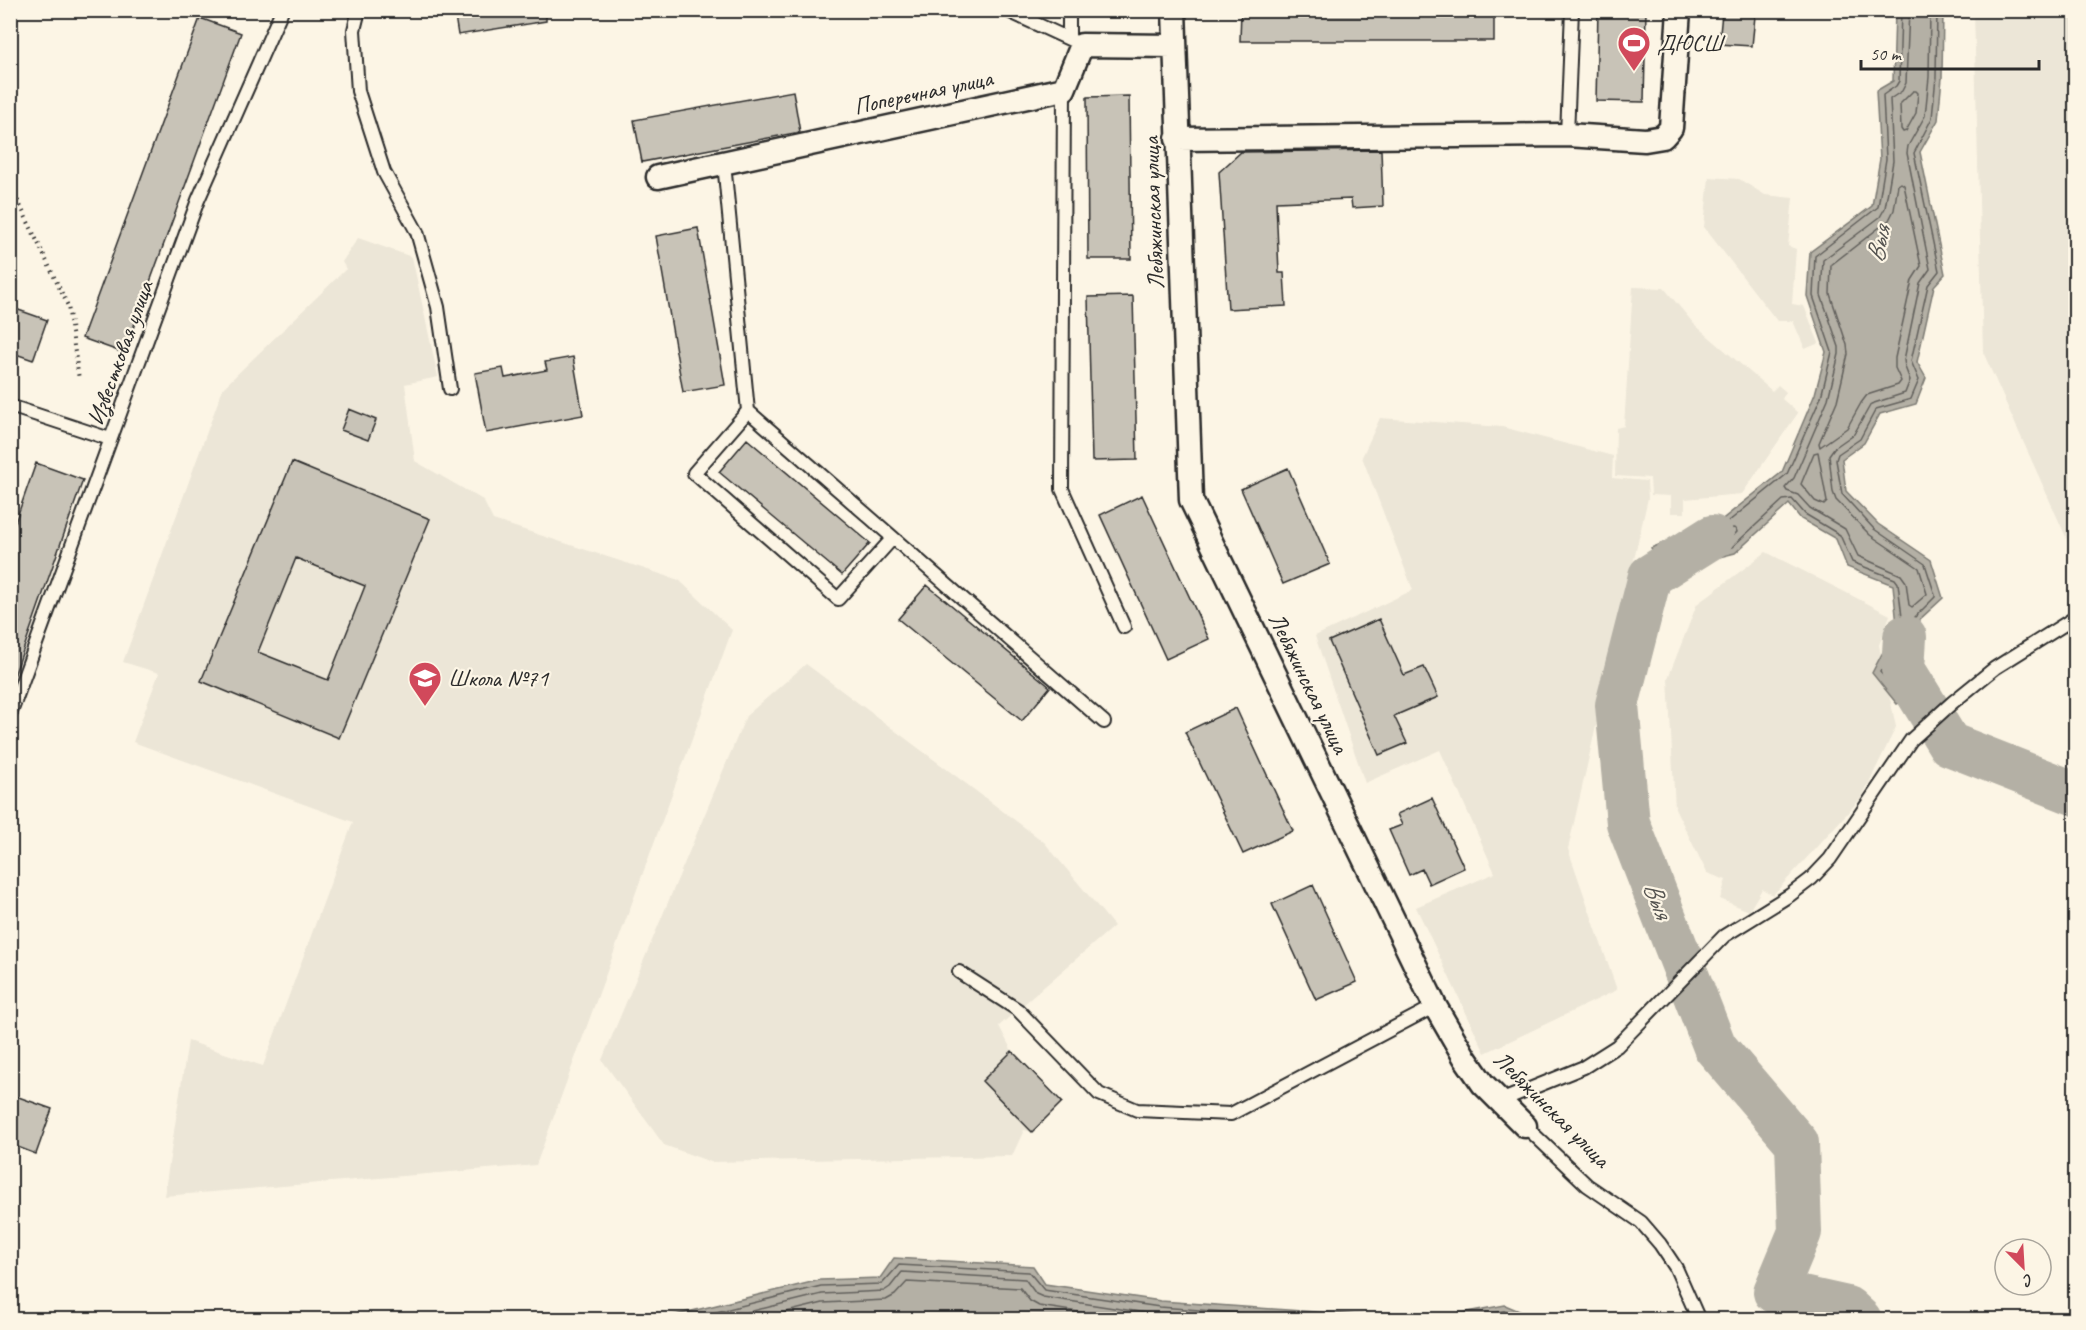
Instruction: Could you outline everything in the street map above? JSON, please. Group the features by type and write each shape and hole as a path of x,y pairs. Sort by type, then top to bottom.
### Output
{"street":[{"name":"Лебяжинская улица","path":"1174,10 1191,500 1435,1006 1483,1084 1525,1126"},
{"path":"1177,138 1567,135 1645,140 1664,137 1671,128 1679,10"},
{"path":"1064,89 1076,42 1174,46"},
{"name":"Поперечная улица","path":"658,177 1064,89"}],"lane":[{"name":"Известковая улица","path":"10,716 198,200 282,10"},
{"path":"359,10 354,30 358,91 384,172 417,232 438,307 450,389"},
{"path":"1006,10 1076,42"},
{"path":"1069,10 1076,42"},
{"path":"1567,135 1572,10"},
{"path":"1064,89 1062,489 1124,627"},
{"path":"724,163 748,411 1104,722"},
{"path":"10,406 111,439"},
{"path":"748,411 694,473 838,599 892,539"},
{"path":"1500,1101 1584,1067 1617,1046 1724,936 1790,895 1811,879 1830,859 1911,740 1995,668 2074,619"},
{"path":"959,972 1018,1010 1099,1094 1137,1110 1230,1114 1435,1006"},
{"name":"Лебяжинская улица","path":"1525,1126 1587,1185 1641,1222 1676,1268 1699,1320"}],"path":[{"path":"10,184 68,306 79,379"}],"shaded area":[{"path":"1974,11 2075,11 2075,557 1983,352"},
{"path":"1709,177 1739,179 1765,195 1793,198 1788,246 1796,249 1792,304 1804,306 1819,343 1805,349 1793,321 1777,321 1704,227"},
{"name":"Школа №71","path":"358,238 412,257 438,377 405,384 415,461 483,500 493,520 679,580 732,630 536,1165 164,1196 188,1041 263,1066 353,822 133,742 159,673 123,662 223,388 346,269 342,262"},
{"path":"1633,287 1664,288 1694,324 1772,391 1778,385 1786,392 1782,399 1798,413 1742,494 1685,499 1685,513 1671,513 1671,496 1651,495 1650,478 1615,476 1616,428 1624,426"},
{"path":"1380,418 1502,427 1613,456 1612,478 1647,481 1648,498 1568,849 1617,990 1485,1053 1416,907 1495,873 1440,750 1365,783 1315,636 1413,590 1362,457"},
{"path":"1766,552 1890,615 1879,645 1896,727 1862,797 1773,895 1762,889 1749,911 1720,899 1726,880 1707,873 1675,808 1668,678 1697,604"},
{"path":"806,664 1044,842 1114,926 999,1026 1012,1051 1062,1102 1032,1132 1024,1130 1012,1156 711,1162 664,1145 602,1060 746,716"}],"water":[{"path":"1895,11 1943,11 1942,78 1938,120 1920,152 1945,274 1934,286 1917,362 1926,378 1916,404 1880,414 1864,443 1842,459 1846,491 1878,524 1931,560 1943,598 1917,622 1910,659 1924,690 1897,704 1872,673 1897,625 1893,585 1847,567 1836,539 1801,519 1789,504 1735,553 1664,571 1651,548 1720,521 1782,472 1815,394 1826,352 1807,296 1810,252 1872,206 1880,159 1876,91 1893,81"},
{"path":"894,1258 1033,1266 1045,1284 1161,1301 1414,1319 659,1319 820,1280 880,1278"},
{"path":"1505,1305 1538,1319 1430,1319"}],"building":[{"path":"454,10 546,10 546,21 458,35"},
{"path":"1241,10 1494,10 1494,41 1240,41"},
{"path":"1598,10 1646,10 1644,102 1596,101"},
{"path":"1722,13 1755,16 1752,46 1719,44"},
{"path":"200,18 241,33 124,353 82,338"},
{"path":"793,91 800,132 642,162 634,120"},
{"path":"1129,96 1131,259 1088,259 1087,97"},
{"path":"1381,150 1383,206 1352,208 1351,199 1276,202 1279,273 1284,273 1286,306 1228,309 1219,172 1241,152"},
{"path":"698,228 725,385 683,392 656,236"},
{"path":"1133,296 1137,460 1092,461 1088,297"},
{"path":"10,307 47,320 33,360 10,352"},
{"path":"573,357 583,415 486,433 475,373 503,368 505,378 547,370 545,362"},
{"path":"349,409 376,420 368,440 341,430"},
{"path":"747,439 870,543 842,575 719,472"},
{"path":"292,462 430,519 339,738 201,681","holes":["296,558 365,586 328,680 258,652"]},
{"path":"36,463 83,480 13,679 10,679 10,537"},
{"path":"1288,468 1330,564 1283,584 1241,489"},
{"path":"1142,495 1209,639 1166,659 1100,515"},
{"path":"927,585 1050,687 1022,721 898,619"},
{"path":"1379,619 1404,675 1424,667 1438,697 1394,716 1407,743 1379,755 1329,641"},
{"path":"1236,708 1293,831 1243,854 1185,732"},
{"path":"1432,798 1464,868 1429,884 1422,869 1409,875 1389,830 1402,825 1397,814"},
{"path":"1313,885 1357,982 1316,1000 1272,904"},
{"path":"1012,1051 1062,1102 1032,1132 982,1081"},
{"path":"10,1094 52,1109 36,1154 10,1144"}],"waterway":[{"name":"Выя","path":"1712,537 1650,576 1617,705 1628,823 1715,1047 1797,1143 1800,1232 1775,1292 1847,1308 1860,1320"},
{"name":"Выя","path":"1905,637 1903,669 1949,744 2076,794"}],"place":[{"name":"ДЮСШ","path":"1634,72"},
{"name":"Школа №71","path":"425,707"}]}
